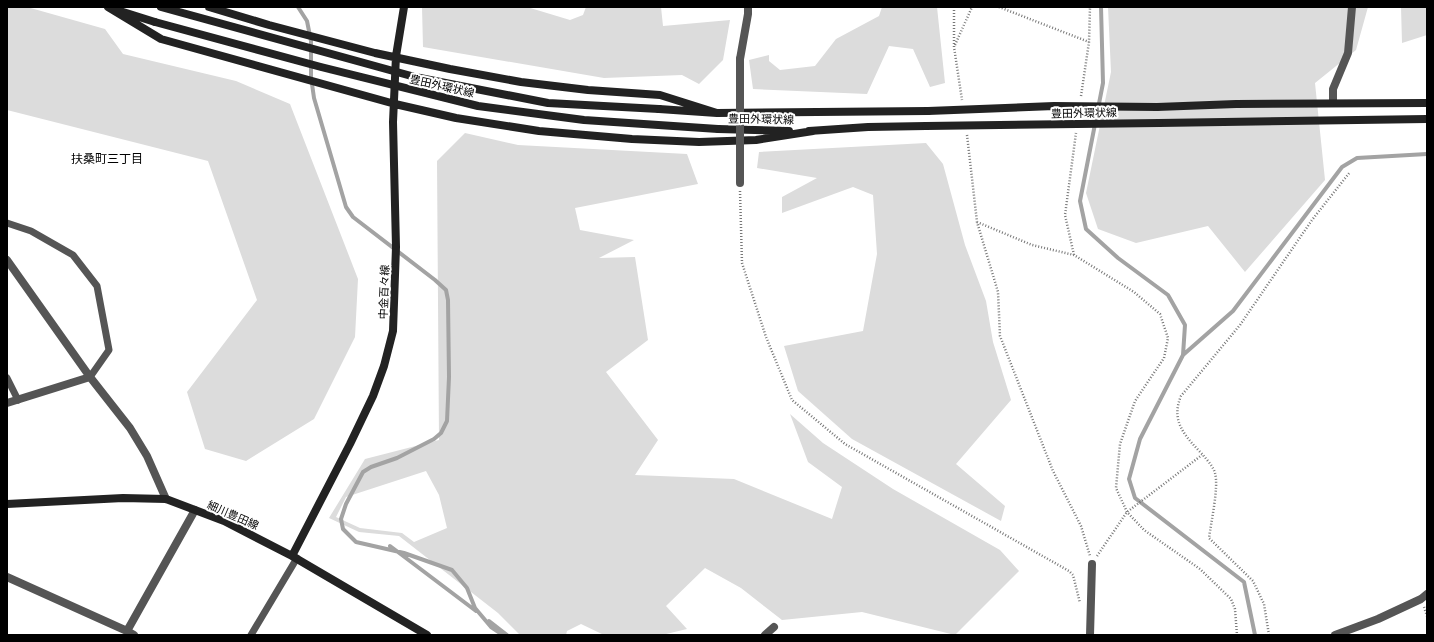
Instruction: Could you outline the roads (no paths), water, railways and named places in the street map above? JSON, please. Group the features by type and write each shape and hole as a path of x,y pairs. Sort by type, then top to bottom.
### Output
{"street":[{"name":"豊田外環状線","path":"108,7 155,22 321,67 478,106 526,114 584,120 718,129 813,131 868,127 1427,119"},
{"path":"108,7 161,39 395,104 456,118 532,130 632,139 699,142 756,140 813,131"},
{"name":"豊田外環状線","path":"161,7 229,27 422,78 548,103 717,113 928,111 1054,106 1157,107 1333,103 1427,103"},
{"path":"209,7 269,25 396,56 521,82 588,90 660,95 717,113"},
{"name":"中金百々線","path":"294,557 373,396 384,366 393,331 396,248 393,122 396,56 404,7"},
{"path":"740,183 740,59 748,7"},
{"path":"1333,103 1333,89 1348,53 1352,7"},
{"path":"7,260 90,377 130,428 147,456 166,499"},
{"path":"7,403 90,377"},
{"name":"細川豊田線","path":"7,504 123,498 166,499 224,521 294,557 427,635"},
{"path":"127,631 195,510"},
{"path":"1090,635 1092,564"},
{"path":"7,577 134,635"},
{"path":"1335,635 1421,599 1427,594"},
{"path":"765,635 774,628"}],"lane":[{"path":"7,223 31,231 73,255 97,286 109,350 90,377"},
{"path":"7,378 18,400"},
{"path":"251,635 294,557"}],"waterway":[{"path":"298,7 307,21 311,41 311,77 314,98 346,207 353,217 446,290 448,300 449,377 447,421 441,433 434,439 397,458 371,467 363,472 346,504 341,519 343,529 356,542 404,553 452,570 467,588 475,608 491,627 503,635"},
{"path":"1101,7 1103,83 1080,201 1086,229 1118,258 1168,295 1185,325 1183,355 1140,439 1129,479 1135,498 1244,582 1255,635"},
{"path":"1183,355 1233,311 1342,167 1357,158 1427,154"},
{"path":"390,546 476,611"},
{"path":"489,621 507,635"}],"district":[{"name":"扶桑町三丁目","path":"107,158"}]}
